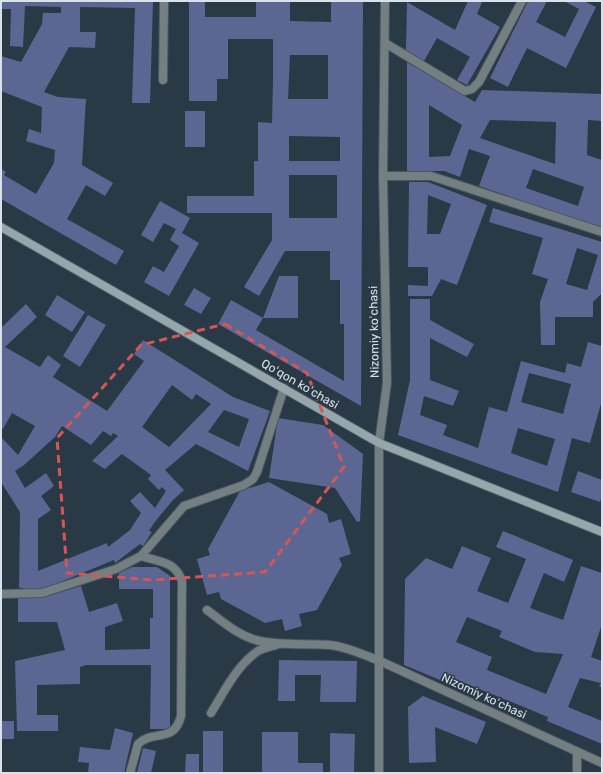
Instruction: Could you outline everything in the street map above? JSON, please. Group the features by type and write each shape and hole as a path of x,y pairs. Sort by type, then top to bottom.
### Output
{"main road":[{"name":"Qoʻqon koʻchasi","path":"1,227 378,443 602,532"}],"street":[{"path":"163,80 164,1"},
{"name":"Nizomiy koʻchasi","path":"380,773 378,443 387,383 383,176 385,1"},
{"path":"385,43 465,91 472,89 479,82 522,1"},
{"path":"383,176 431,176 602,232"},
{"path":"1,594 42,593 116,569 141,556 184,506 244,485 253,479 257,472 284,388"},
{"path":"130,773 138,744 145,739 166,735 173,732 179,724 181,716 182,582 179,572 172,565 141,556"},
{"path":"207,610 237,632 259,641 279,644 332,645 354,651 380,661"},
{"path":"211,713 227,686 250,657 260,650 279,644"},
{"name":"Nizomiy koʻchasi","path":"380,661 577,753 602,763"},
{"path":"577,753 577,773"}],"highlighted area":[{"path":"225,324 307,373 344,467 265,572 153,580 67,573 57,438 141,345"}],"building":[{"path":"1,1 153,1 150,103 132,103 135,8 80,7 80,32 96,32 95,48 69,47 44,92 58,97 86,99 82,165 113,183 105,196 86,185 67,219 124,251 116,265 1,199 1,169 6,172 4,175 36,194 54,163 55,150 26,141 29,129 41,133 42,107 1,91 1,56 21,62 42,24 43,13 61,13 61,7 25,6 23,47 10,46 11,9 1,9"},
{"path":"189,1 205,1 205,17 256,17 256,1 290,1 290,21 331,22 331,1 363,1 361,406 218,324 231,300 263,318 256,330 344,381 344,324 340,324 340,280 330,280 330,251 285,251 259,296 244,287 272,240 272,213 187,213 187,196 254,196 254,161 258,161 258,122 272,123 273,39 228,39 228,79 217,79 217,101 189,101","holes":["290,55 328,55 328,99 288,99","289,136 340,137 340,161 289,161","289,175 337,175 337,218 289,218"]},
{"path":"468,1 482,2 477,14 500,27 467,85 457,80 470,57 437,38 424,61 406,50 407,2 455,30"},
{"path":"528,1 547,1 536,22 565,37 579,9 564,1 584,1 596,7 566,68 527,48 508,87 490,78"},
{"path":"407,62 475,102 482,90 602,94 602,121 588,120 587,155 602,160 602,229 479,186 490,156 469,149 460,177 444,171 407,171","holes":["429,105 462,125 450,156 429,157","490,120 556,122 555,164 480,138","533,169 584,187 578,206 526,188"]},
{"path":"185,111 205,111 205,147 185,147"},
{"path":"409,182 428,182 487,205 457,285 441,279 432,296 408,296 408,285 428,286 428,267 408,267","holes":["428,195 451,204 440,234 427,234"]},
{"path":"160,201 190,218 182,233 199,243 169,296 144,282 153,266 164,272 179,246 170,240 176,229 164,223 153,242 141,235"},
{"path":"493,208 602,242 602,293 593,302 593,317 555,317 555,345 541,345 540,302 548,279 532,274 543,238 489,222","holes":["577,248 598,255 587,290 566,284"]},
{"path":"279,276 298,276 298,318 263,318"},
{"path":"194,288 211,298 201,314 184,305"},
{"path":"57,295 85,312 72,332 45,315"},
{"path":"410,299 430,299 430,320 474,344 467,357 430,338 430,380 459,391 453,406 424,396 420,415 447,425 443,435 478,448 489,407 507,412 521,361 565,373 567,363 581,367 588,342 602,346 602,400 590,443 572,438 558,492 398,435 410,380","holes":["529,373 571,384 563,414 521,402","518,428 555,439 547,466 511,453"]},
{"path":"26,304 37,317 5,347 40,367 48,355 61,365 53,377 107,411 144,361 134,354 143,340 233,397 270,411 248,471 196,444 165,470 184,490 173,500 154,523 149,531 152,532 143,546 140,544 115,563 114,560 41,590 30,591 19,587 20,512 1,482 1,437 18,455 35,426 12,413 3,429 1,428 1,328","holes":["172,385 192,400 196,394 211,404 169,447 142,427","224,410 249,419 239,447 208,432","62,426 91,445 103,431 111,436 113,433 118,436 92,461 105,469 122,454 151,475 148,479 159,490 162,487 166,491 155,508 140,492 130,501 141,513 130,530 108,547 107,543 38,571 38,519 51,510 41,496 54,486 46,473 25,488 15,471 24,465 55,437"]},
{"path":"88,315 106,325 80,367 63,356"},
{"path":"278,418 323,425 363,454 360,521 357,522 335,488 269,478"},
{"path":"578,471 602,480 602,496 600,502 571,492"},
{"path":"269,482 327,514 329,523 341,519 351,554 339,558 342,565 317,610 299,614 302,626 285,631 282,619 265,623 221,599 219,592 207,595 197,559 210,555 208,549 240,491"},
{"path":"503,531 573,560 564,582 544,573 530,608 563,620 581,566 602,573 602,624 591,657 602,661 602,688 599,686 601,683 580,678 568,707 602,721 602,744 547,721 548,717 443,674 440,680 404,665 405,579 426,558 452,569 462,546 491,558 477,591 508,603 526,559 496,547","holes":["467,617 502,631 499,637 535,652 563,654 546,694 487,670 492,657 456,642"]},
{"path":"132,567 157,567 170,576 170,729 150,729 151,665 86,665 80,667 80,684 37,685 37,715 58,715 58,731 17,731 15,661 65,650 57,622 18,622 18,596 48,596 81,586 89,612 117,603 123,621 105,627 105,650 150,649 150,618 153,618 153,589 119,589 119,573"},
{"path":"279,660 357,661 356,702 320,702 321,675 295,675 295,701 278,701"},
{"path":"423,696 486,722 477,744 435,727 436,762 409,763 408,707"},
{"path":"1,721 14,721 14,739 1,739"},
{"path":"115,728 133,733 124,773 88,773 89,763 78,762 80,747 110,750"},
{"path":"203,731 223,731 223,773 203,773"},
{"path":"262,732 298,732 298,763 323,763 323,773 262,773"},
{"path":"330,733 355,734 354,773 330,773"},
{"path":"143,748 156,751 151,773 137,773"},
{"path":"186,754 199,754 199,773 185,773"}]}
